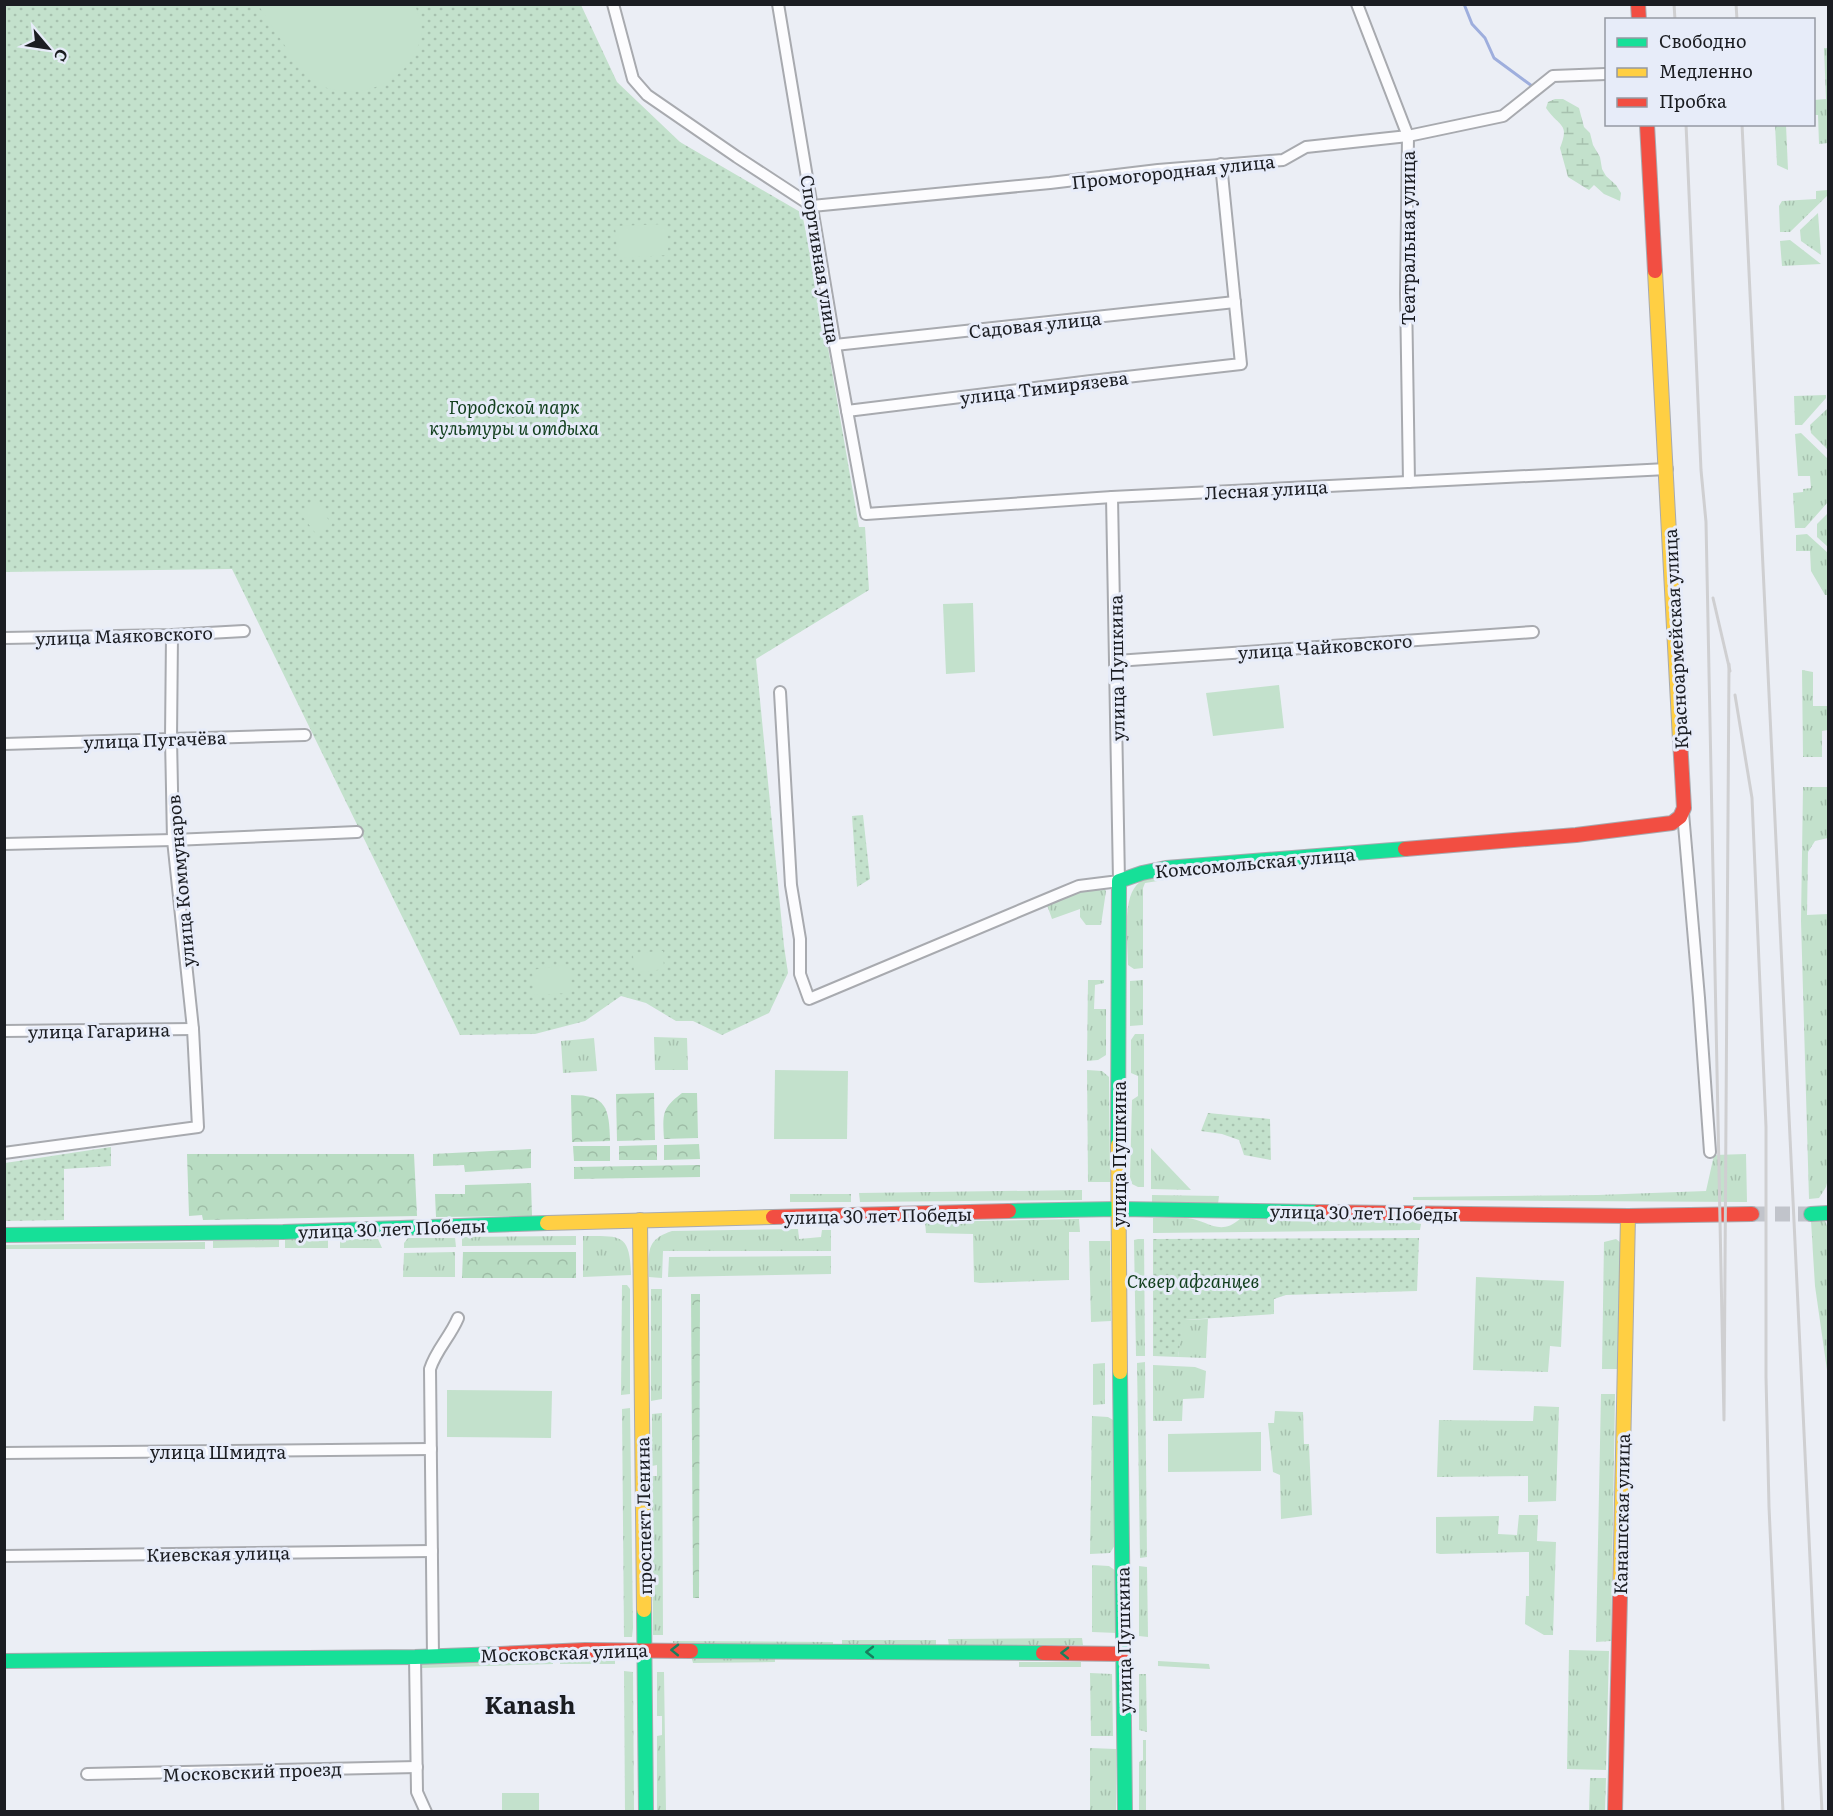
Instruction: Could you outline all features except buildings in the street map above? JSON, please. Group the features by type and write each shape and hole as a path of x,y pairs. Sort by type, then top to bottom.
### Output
{"street":[{"path":"613,4 633,79 648,95 812,206"},
{"name":"Спортивная улица","path":"778,4 835,345 866,514"},
{"name":"Театральная улица","path":"1357,4 1407,136 1406,294 1409,482"},
{"name":"Промогородная улица","path":"812,206 1221,164 1283,160 1306,147 1407,136 1503,116 1553,76 1605,74"},
{"name":"Красноармейская улица","path":"1647,126 1677,657 1683,813 1700,998 1710,1152"},
{"path":"1221,164 1235,302"},
{"name":"Садовая улица","path":"835,345 1235,302"},
{"name":"улица Тимирязева","path":"847,411 1241,364 1235,302"},
{"name":"Лесная улица","path":"866,514 1112,497 1667,469"},
{"name":"улица Пушкина","path":"1112,497 1119,881 1118,1209 1125,1812"},
{"name":"улица Маяковского","path":"4,638 172,635 244,631"},
{"name":"улица Чайковского","path":"1116,661 1533,632"},
{"name":"улица Коммунаров","path":"4,1153 198,1127 193,1029 173,840 172,635"},
{"name":"Комсомольская улица","path":"780,692 791,885 800,939 800,974 809,999 1080,886 1119,881 1166,868 1576,835 1666,825 1676,822 1683,813"},
{"name":"улица Пугачёва","path":"4,744 305,735"},
{"path":"1666,825 1686,845"},
{"path":"4,844 357,832"},
{"name":"улица Гагарина","path":"4,1031 193,1029"},
{"name":"улица 30 лет Победы","path":"4,1235 283,1232 640,1220 1118,1209 1628,1216 1752,1214"},
{"path":"1811,1214 1828,1213"},
{"name":"Канашская улица","path":"1616,1812 1628,1216"},
{"name":"проспект Ленина","path":"640,1220 646,1812"},
{"path":"433,1657 430,1369 436,1353 449,1337 458,1318"},
{"name":"улица Шмидта","path":"4,1453 431,1449"},
{"name":"Киевская улица","path":"4,1556 432,1551"},
{"name":"Московская улица","path":"4,1661 433,1657 557,1651 644,1650 1124,1654"},
{"path":"415,1657 417,1792 426,1812"},
{"name":"Московский проезд","path":"87,1774 417,1767"}],"green space":[{"name":"Городской парк культуры и отдыха","path":"4,5 581,5 617,82 680,142 802,213 859,527 865,527 869,590 756,659 788,973 769,1013 722,1035 693,1021 676,1021 646,1003 621,996 585,1021 535,1034 460,1035 232,569 5,572"},
{"path":"258,5 415,5 421,22 421,36 415,54 396,76 369,89 354,92 339,91 324,87 306,73"},
{"path":"1824,48 1828,48 1828,143 1819,144 1815,100 1826,99"},
{"path":"1563,99 1579,108 1584,127 1590,133 1593,145 1600,157 1602,169 1621,193 1620,201 1604,194 1594,185 1589,190 1568,177 1560,148 1564,130 1546,108 1548,102"},
{"path":"1775,126 1786,126 1788,170 1777,165"},
{"path":"1828,190 1828,195 1790,232 1780,232 1779,206 1782,201 1816,199 1816,191"},
{"path":"1818,213 1821,255 1801,241 1800,230"},
{"path":"667,224 668,255 618,258 615,226"},
{"path":"1790,240 1821,264 1782,266 1780,241"},
{"path":"1826,395 1826,398 1802,425 1795,425 1794,396"},
{"path":"1827,409 1828,450 1811,433 1810,425"},
{"path":"1801,433 1827,458 1828,502 1805,528 1795,528 1793,493 1811,488 1810,476 1798,476 1795,434"},
{"path":"315,500 332,525 317,535 299,512"},
{"path":"1828,513 1828,547 1817,537 1817,524"},
{"path":"1807,534 1828,553 1828,595 1825,595 1811,571 1810,551 1796,551 1796,535"},
{"path":"973,603 975,672 946,674 943,604"},
{"path":"1802,670 1813,672 1813,706 1828,706 1828,730 1822,731 1822,757 1803,757"},
{"path":"1279,685 1284,728 1213,736 1206,693"},
{"path":"1803,787 1828,787 1828,838 1815,841 1808,852 1807,915 1828,914 1828,1179 1819,1198 1809,1199 1801,921"},
{"path":"863,815 870,879 857,887 852,816"},
{"path":"1164,876 1164,880 1145,883 1143,888 1143,968 1134,969 1128,965 1127,920 1130,897 1134,888 1142,880"},
{"path":"1099,884 1106,891 1101,925 1086,925 1080,917 1080,909 1052,919 1047,905"},
{"path":"663,951 664,969 634,973 633,953"},
{"path":"571,964 570,993 535,995 532,970"},
{"path":"1088,980 1104,980 1104,983 1095,985 1094,1009 1106,1009 1106,1055 1098,1060 1087,1061"},
{"path":"1143,980 1143,1025 1130,1026 1130,981"},
{"path":"1135,1034 1144,1034 1144,1187 1132,1184 1130,1177 1132,1100 1138,1096 1138,1076 1131,1073 1131,1040"},
{"path":"654,1037 687,1038 688,1070 655,1070"},
{"path":"594,1038 597,1071 563,1073 561,1041"},
{"path":"775,1070 848,1071 847,1139 774,1139"},
{"path":"1087,1070 1102,1071 1109,1077 1110,1182 1088,1182"},
{"path":"654,1093 655,1140 617,1141 616,1094"},
{"path":"682,1093 697,1093 698,1138 664,1139 665,1113 670,1103"},
{"path":"571,1095 592,1098 604,1106 609,1120 610,1141 572,1142"},
{"path":"1208,1113 1270,1119 1271,1160 1244,1155 1239,1140 1222,1134 1201,1131"},
{"path":"699,1144 700,1159 664,1160 664,1145"},
{"path":"657,1145 657,1160 619,1160 619,1146"},
{"path":"573,1146 610,1146 610,1161 574,1161"},
{"path":"111,1147 111,1166 64,1169 64,1220 5,1221 5,1163"},
{"path":"1151,1148 1191,1190 1151,1189"},
{"path":"531,1149 531,1168 465,1172 464,1165 433,1166 433,1154"},
{"path":"187,1154 414,1154 417,1216 203,1220 202,1215 189,1216"},
{"path":"1746,1154 1747,1202 1413,1200 1413,1197 1706,1191 1714,1155"},
{"path":"700,1165 700,1177 574,1179 574,1167"},
{"path":"531,1183 532,1216 436,1217 435,1194 465,1194 465,1185"},
{"path":"1082,1190 1082,1200 860,1202 859,1193"},
{"path":"790,1194 851,1194 851,1202 790,1202"},
{"path":"1152,1195 1219,1196 1218,1204 1152,1204"},
{"path":"1153,1218 1187,1218 1220,1227 1226,1227 1240,1219 1409,1220 1421,1224 1420,1230 1153,1233"},
{"path":"1079,1219 1080,1232 1069,1232 1069,1280 980,1283 974,1282 973,1234 926,1233 925,1222"},
{"path":"1817,1219 1825,1221 1828,1228 1828,1377 1815,1286 1811,1221"},
{"path":"798,1229 799,1239 821,1237 822,1230 831,1230 831,1251 663,1251 662,1278 649,1277 650,1248 657,1238 672,1231"},
{"path":"576,1236 576,1245 462,1246 462,1237"},
{"path":"583,1236 606,1236 621,1240 628,1251 631,1275 583,1277"},
{"path":"408,1238 455,1238 456,1247 404,1248 404,1243"},
{"name":"Сквер афганцев","path":"1419,1238 1417,1291 1286,1295 1274,1299 1274,1314 1184,1320 1178,1357 1153,1356 1153,1239"},
{"path":"285,1239 328,1239 328,1248 285,1248"},
{"path":"340,1239 378,1239 382,1248 340,1248"},
{"path":"1144,1239 1145,1356 1136,1356 1134,1240"},
{"path":"1616,1239 1621,1243 1617,1369 1602,1369 1604,1242"},
{"path":"279,1240 279,1247 213,1248 213,1241"},
{"path":"1089,1241 1110,1241 1111,1321 1091,1322"},
{"path":"205,1242 205,1249 4,1249 5,1245"},
{"path":"455,1252 455,1277 403,1277 404,1253"},
{"path":"463,1252 576,1252 576,1278 462,1278"},
{"path":"831,1256 831,1274 668,1277 669,1257"},
{"path":"1476,1277 1564,1281 1561,1347 1550,1346 1548,1372 1473,1370"},
{"path":"622,1285 627,1285 630,1289 630,1394 621,1395"},
{"path":"651,1289 662,1289 662,1399 651,1401"},
{"path":"691,1294 700,1294 699,1598 693,1598"},
{"path":"1208,1319 1206,1358 1178,1357 1183,1320"},
{"path":"1145,1362 1147,1557 1140,1558 1137,1363"},
{"path":"1105,1363 1105,1404 1093,1405 1093,1364"},
{"path":"1153,1365 1195,1367 1206,1371 1204,1398 1183,1399 1182,1421 1153,1421"},
{"path":"447,1390 552,1391 551,1438 447,1437"},
{"path":"1601,1394 1615,1394 1611,1641 1596,1642"},
{"path":"1534,1406 1559,1407 1556,1501 1528,1502 1528,1476 1437,1477 1439,1420 1533,1421"},
{"path":"630,1408 633,1628 632,1637 624,1637 622,1409"},
{"path":"1275,1411 1303,1412 1304,1444 1309,1444 1312,1515 1281,1519 1280,1475 1273,1472 1268,1423 1274,1423"},
{"path":"662,1413 663,1635 653,1635 652,1476 657,1476 657,1465 652,1466 652,1414"},
{"path":"1092,1416 1108,1417 1115,1421 1115,1545 1110,1553 1090,1554"},
{"path":"1261,1432 1261,1471 1168,1472 1168,1434"},
{"path":"1519,1515 1538,1515 1537,1541 1556,1542 1553,1635 1544,1635 1525,1624 1526,1596 1529,1596 1529,1552 1436,1553 1436,1517 1499,1516 1498,1534 1517,1535"},
{"path":"1092,1565 1109,1566 1116,1571 1117,1633 1092,1632"},
{"path":"1139,1566 1147,1567 1148,1637 1139,1636"},
{"path":"1082,1638 1083,1645 949,1646 948,1639"},
{"path":"842,1640 936,1640 936,1647 842,1647"},
{"path":"673,1641 833,1642 833,1648 673,1648"},
{"path":"1569,1650 1609,1651 1606,1770 1567,1769"},
{"path":"775,1658 775,1662 693,1663 692,1659"},
{"path":"553,1659 553,1664 422,1668 422,1663"},
{"path":"615,1659 615,1664 560,1664 560,1660"},
{"path":"1158,1661 1209,1664 1210,1669 1158,1666"},
{"path":"1019,1662 1081,1662 1081,1667 1019,1667"},
{"path":"624,1671 633,1672 634,1811 625,1811"},
{"path":"657,1672 664,1672 666,1811 657,1811 657,1736 662,1735 662,1716 657,1716"},
{"path":"1090,1673 1112,1674 1113,1736 1091,1736"},
{"path":"1139,1674 1146,1674 1147,1732 1139,1730"},
{"path":"1143,1740 1146,1740 1146,1811 1139,1811 1139,1762 1143,1760"},
{"path":"1090,1748 1116,1749 1116,1811 1090,1811"},
{"path":"1590,1778 1606,1778 1605,1811 1589,1811"},
{"path":"502,1793 539,1793 539,1811 502,1811"}],"waterway":[{"path":"1464,4 1472,24 1485,38 1494,58 1532,86"}],"tunnel":[{"path":"1752,1214 1811,1214"}],"railway":[{"path":"1674,4 1675,18"},
{"path":"1736,4 1737,18"},
{"path":"1686,126 1701,470 1706,522 1724,1420 1729,664"},
{"path":"1742,126 1822,1812"},
{"path":"1713,598 1730,671"},
{"path":"1735,695 1752,798 1766,1127 1766,1377 1769,1507 1783,1812"}],"traffic: fast":[{"path":"1118,1145 1119,881 1166,868 1405,849"},
{"path":"1009,1211 1118,1209 1318,1212"},
{"path":"1811,1214 1828,1213"},
{"path":"4,1235 283,1232 547,1223"},
{"path":"1120,1372 1125,1812"},
{"path":"644,1610 646,1812"},
{"path":"691,1651 1043,1653"},
{"path":"4,1661 415,1657 500,1654"}],"traffic: slow":[{"path":"1655,271 1680,740"},
{"path":"1118,1145 1120,1372"},
{"path":"1620,1596 1628,1216"},
{"path":"547,1223 773,1217"},
{"path":"640,1220 644,1610"}],"traffic: jam":[{"path":"1638,4 1639,18"},
{"path":"1647,126 1655,271"},
{"path":"1405,849 1576,835 1672,823 1680,817 1684,808 1680,740"},
{"path":"773,1217 1009,1211"},
{"path":"1318,1212 1628,1216 1752,1214"},
{"path":"1615,1812 1620,1596"},
{"path":"500,1654 585,1650 691,1651"},
{"path":"1043,1653 1123,1654"}],"district":[{"name":"Kanash","path":"530,1703"}]}
